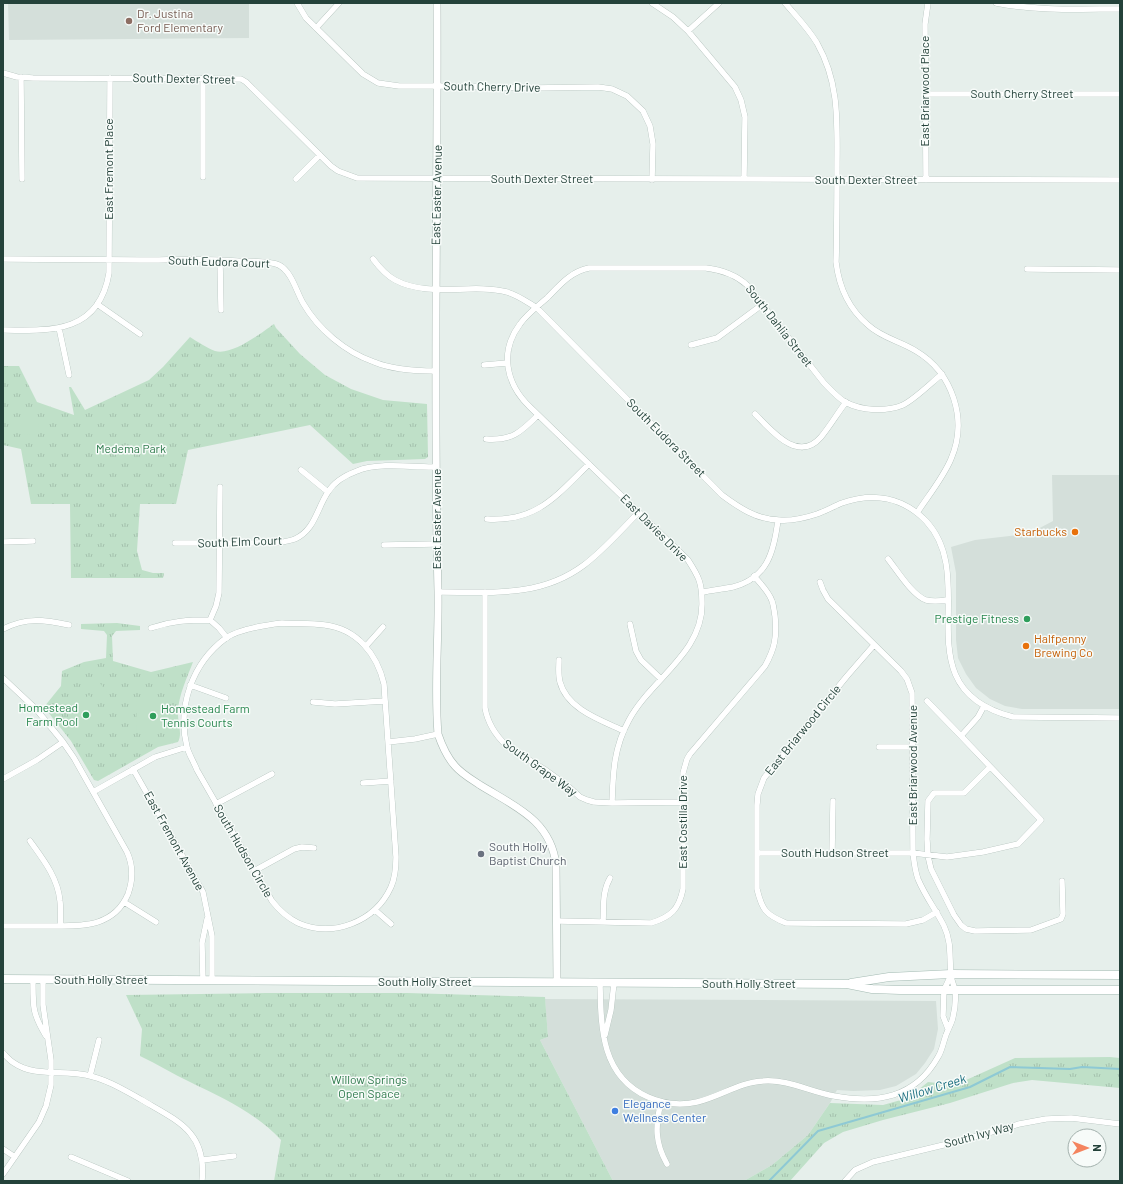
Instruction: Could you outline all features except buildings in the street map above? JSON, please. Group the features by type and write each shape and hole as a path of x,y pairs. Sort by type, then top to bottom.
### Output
{"main road":[{"name":"South Holly Street","path":"3,980 847,984 889,977 951,974 1120,975"},
{"name":"South Holly Street","path":"847,984 872,989 1120,990"}],"street":[{"name":"South Cherry Drive","path":"297,3 306,18 317,27 363,74 378,83 399,86 533,88 598,87 612,89 631,99 643,111 649,122 653,144 652,180"},
{"path":"317,27 339,3"},
{"name":"East Easter Avenue","path":"437,3 438,86 435,289 438,734 442,746 456,767 473,780 525,813 540,825 547,836 552,847 556,865 557,982"},
{"path":"652,3 673,17 688,31 735,87 741,100 745,117 744,179"},
{"path":"688,31 719,3"},
{"path":"785,3 817,43 827,65 832,81 837,114 836,262 839,280 846,298 853,310 869,326 885,337 917,351 926,358 942,374 954,396 957,410 957,440 948,466 917,513"},
{"name":"East Briarwood Place","path":"926,180 925,24 928,3"},
{"path":"996,3 1043,9 1120,9"},
{"name":"South Dexter Street","path":"3,73 21,78 240,79 246,82 330,166 338,171 357,178 652,180 1120,180"},
{"path":"21,78 22,179"},
{"name":"East Fremont Place","path":"3,330 46,330 71,325 81,320 103,296 107,286 109,273 110,78"},
{"path":"203,78 203,177"},
{"name":"South Cherry Street","path":"925,94 1120,94"},
{"path":"296,179 320,155"},
{"name":"South Eudora Court","path":"3,259 220,260 274,264 280,266 289,275 305,307 318,324 337,341 354,353 375,363 395,368 415,371 436,371"},
{"name":"South Eudora Street","path":"372,259 385,272 400,282 417,287 435,289 499,290 518,296 536,308 722,495 751,514 778,520 804,518 842,503 864,497 895,500 905,504 917,513 932,529 941,545 946,565 948,644 952,664 959,681 966,690 984,706 998,713 1022,718 1120,718"},
{"path":"220,260 221,310"},
{"name":"South Dahlia Street","path":"536,308 571,275 589,268 718,269 731,273 743,281 763,304 824,383 837,396 846,402 861,408 872,410 889,409 902,405 910,400 942,374"},
{"path":"1026,269 1120,270"},
{"path":"97,304 140,334"},
{"path":"691,345 717,338 763,304"},
{"name":"East Davies Drive","path":"536,308 520,323 508,353 509,374 516,392 522,400 688,560 699,578 703,592 700,623 694,640 634,712 624,731 615,756 612,803"},
{"path":"59,328 69,375"},
{"path":"484,365 508,364"},
{"path":"755,414 782,441 794,446 805,446 820,438 846,402"},
{"path":"486,439 505,439 517,434 538,414"},
{"path":"487,519 509,519 519,517 539,509 552,499 589,464"},
{"name":"South Elm Court","path":"175,543 277,543 295,539 310,527 328,492 333,485 345,476 358,470 377,466 436,467"},
{"path":"301,470 328,492"},
{"path":"210,620 216,606 219,593 218,544 220,487"},
{"path":"438,592 513,592 529,590 565,578 585,565 639,512"},
{"path":"703,592 732,587 748,581 761,571 769,560 773,550 778,520"},
{"path":"3,542 33,542"},
{"path":"384,545 436,544"},
{"path":"888,559 918,596 925,600 932,601 948,600"},
{"name":"East Costilla Drive","path":"557,922 651,923 669,916 675,910 681,899 683,889 683,773 687,759 764,666 773,650 776,632 774,607 768,593 754,576"},
{"name":"East Briarwood Avenue","path":"820,582 828,599 901,671 910,686 912,697 913,853 915,868 918,878 948,934 951,974"},
{"name":"South Grape Way","path":"484,592 485,708 491,726 498,737 507,746 556,776 580,797 594,802 683,802"},
{"path":"3,628 24,621 33,620 47,621 69,626"},
{"path":"151,628 167,622 210,620 227,638"},
{"name":"South Hudson Circle","path":"282,623 321,625 343,631 354,636 366,646 378,664 384,684 396,871 391,887 384,900 365,918 348,926 331,929 311,927 290,918 278,908 272,901 254,871 216,804 197,770 187,747 184,713 190,685 202,662 227,638 267,624 282,623"},
{"path":"630,624 636,651 641,660 662,679"},
{"path":"366,646 383,627"},
{"name":"East Briarwood Circle","path":"874,645 764,778 758,794 757,889 762,907 767,914 786,923 906,924 923,920 937,912"},
{"path":"559,660 560,682 563,691 571,702 600,720 624,731"},
{"path":"3,926 87,926 103,920 115,912 124,902 132,877 129,856 64,742 36,709 4,679"},
{"path":"190,685 226,698"},
{"path":"313,702 341,704 385,701"},
{"path":"927,701 990,767 964,793 934,793 928,800 928,856 931,869 961,926 975,931 1032,930 1061,919 1063,914 1062,881"},
{"path":"961,736 978,717 984,706"},
{"path":"388,742 415,739 438,734"},
{"path":"3,779 37,760 64,742"},
{"path":"93,792 163,754 187,747"},
{"path":"879,747 913,747"},
{"name":"South Hudson Street","path":"757,853 913,853 928,856 947,857 983,852 1018,844 1041,820 990,767"},
{"name":"East Fremont Avenue","path":"133,769 198,883 205,899 212,941 212,981"},
{"path":"216,804 272,774"},
{"path":"363,783 391,781"},
{"path":"832,853 833,801"},
{"path":"30,841 45,862 56,882 60,900 61,926"},
{"path":"254,871 294,849 302,847 314,848"},
{"path":"603,922 604,893 605,887 610,878"},
{"path":"124,902 156,922"},
{"path":"375,910 391,924"},
{"name":"East Fremont Avenue","path":"203,981 202,943 208,915"},
{"path":"948,1029 943,1016 944,990 951,974"},
{"path":"600,983 601,1013 604,1037 609,1058 618,1074 631,1087 640,1093 661,1102 688,1104 749,1083 763,1081 789,1083 833,1096 849,1098 889,1097 911,1087 932,1067 939,1056 953,1019 955,990 951,974"},
{"path":"33,980 34,1012 39,1024 48,1038"},
{"path":"3,1174 39,1122 51,1085 52,1072 43,1005 43,980"},
{"path":"604,1037 611,1010 614,983"},
{"path":"90,1076 99,1040"},
{"path":"3,1053 13,1063 39,1072 75,1073 90,1076 120,1088 183,1124 194,1138 203,1160 202,1181"},
{"path":"661,1102 657,1120 657,1132 661,1149 667,1164"},
{"name":"South Ivy Way","path":"845,1181 855,1170 873,1162 960,1141 1025,1123 1046,1119 1071,1118 1120,1124"},
{"path":"3,1149 15,1157"},
{"path":"203,1160 234,1156"},
{"path":"71,1157 128,1181"}],"shaded area":[{"name":"Dr. Justina Ford Elementary","path":"8,3 249,3 249,38 9,40"},
{"path":"1052,475 1120,475 1120,709 1022,709 1005,706 990,699 976,688 966,674 958,658 956,640 956,573 951,547 975,540 1019,535 1034,531 1053,521"},
{"path":"545,999 936,1001 938,1029 934,1049 916,1074 896,1086 880,1090 837,1090 808,1135 772,1165 744,1181 613,1181 540,1040 548,1037"}],"green space":[{"name":"Medema Park","path":"274,324 300,354 325,375 351,389 383,400 427,404 428,457 425,459 367,461 353,464 310,425 188,450 176,504 140,504 137,551 142,570 153,573 164,573 163,578 71,578 70,504 31,504 21,449 3,445 3,366 19,366 37,402 74,415 69,387 71,387 85,410 149,380 190,337 212,350 222,352 246,343"},
{"path":"19,423 39,423 38,435 19,434"},
{"path":"117,623 140,626 140,630 116,631 112,636 113,661 151,672 193,662 180,698 178,715 180,735 178,742 158,747 98,781 94,780 71,741 44,707 61,686 62,671 84,662 106,658 107,635 104,631 81,629 81,624"},
{"path":"99,682 110,696 102,703 91,688"},
{"name":"Homestead Farm Pool","path":"89,695 105,717 84,734 67,713"},
{"name":"Homestead Farm Tennis Courts","path":"137,701 169,701 169,732 136,733"},
{"name":"Willow Springs Open Space","path":"407,993 545,997 548,1037 540,1040 613,1181 274,1181 281,1140 271,1130 250,1114 215,1094 140,1056 142,1029 126,995"},
{"path":"1015,1058 1120,1058 1120,1088 1032,1080 1013,1083 950,1103 843,1132 824,1143 790,1181 744,1181 772,1165 808,1135 830,1103 883,1105 908,1098 928,1082 955,1085"}],"waterway":[{"name":"Willow Creek","path":"769,1181 818,1131 970,1087 1010,1067 1070,1069 1082,1067 1120,1069"}],"place":[{"name":"Dr. Justina Ford Elementary","path":"129,21"},
{"name":"Starbucks","path":"1075,532"},
{"name":"Prestige Fitness","path":"1027,619"},
{"name":"Halfpenny Brewing Co","path":"1026,646"},
{"name":"Homestead Farm Pool","path":"86,715"},
{"name":"Homestead Farm Tennis Courts","path":"153,716"},
{"name":"South Holly Baptist Church","path":"481,854"},
{"name":"Elegance Wellness Center","path":"615,1111"}]}
